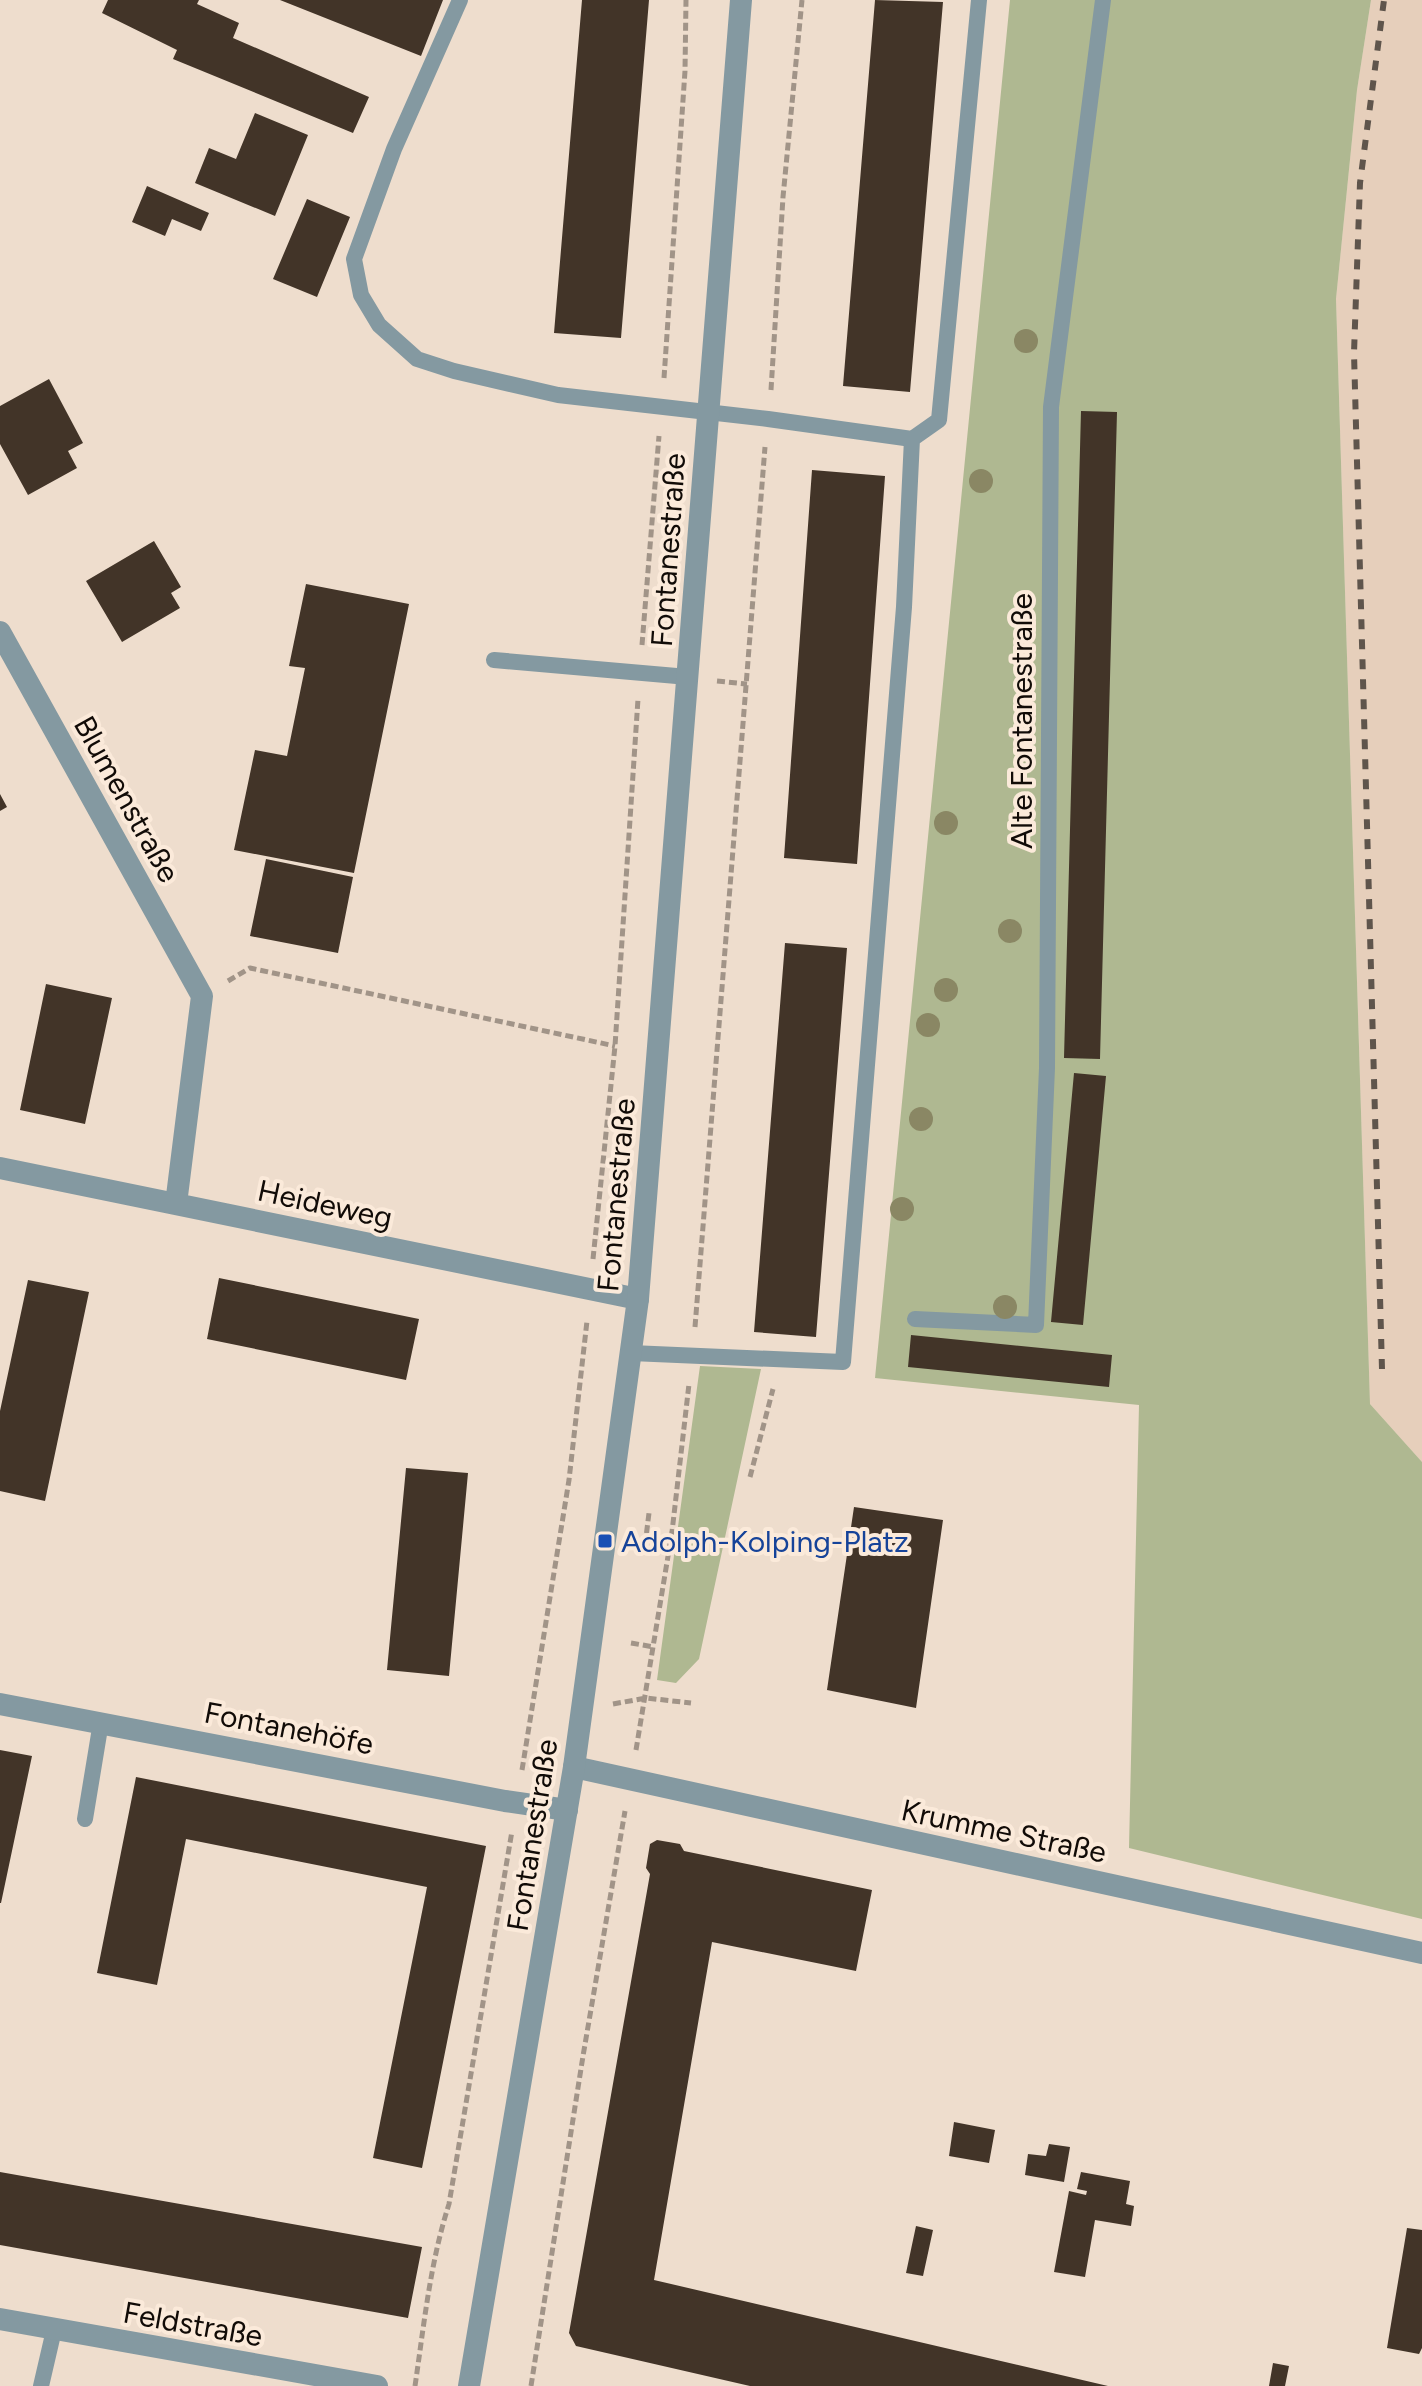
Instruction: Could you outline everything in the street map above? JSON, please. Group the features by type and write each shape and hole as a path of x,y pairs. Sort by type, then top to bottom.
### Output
{"street":[{"name":"Fontanestraße","path":"469,2386 574,1767 638,1299 741,0"},
{"name":"Blumenstraße","path":"0,632 202,996"},
{"path":"176,1204 202,996"},
{"name":"Heideweg","path":"0,1168 638,1299"},
{"name":"Fontanehöfe","path":"0,1704 567,1810"},
{"name":"Krumme Straße","path":"574,1767 1422,1953"},
{"name":"Feldstraße","path":"0,2319 377,2386"}],"lane":[{"path":"460,0 394,149 354,259 361,295 379,325 417,359 454,371 558,395 912,439 939,420 979,0"},
{"name":"Alte Fontanestraße","path":"915,1319 1036,1325 1047,1068 1051,407 1103,0"},
{"path":"631,1353 843,1362 904,607 912,439"},
{"path":"494,660 688,677"},
{"path":"85,1819 101,1722"},
{"path":"41,2386 54,2330"}],"path":[{"path":"415,2386 517,1802 568,1489 583,1361 615,1046 685,71 686,0"},
{"path":"531,2386 580,2072 672,1532 692,1356 768,419 783,197 802,0"},
{"path":"202,996 250,968 615,1046"},
{"path":"750,1477 781,1360"},
{"path":"583,1361 592,1362"},
{"path":"645,1545 649,1513"},
{"path":"631,1643 654,1647"},
{"path":"582,1710 646,1698 691,1703"}],"shaded area":[{"path":"1371,0 1422,0 1422,1462 1370,1404 1336,299 1357,90"}],"green space":[{"path":"1010,0 1371,0 1357,90 1336,299 1370,1404 1422,1462 1422,1919 1129,1848 1139,1405 875,1378"},
{"path":"700,1366 761,1369 699,1659 676,1683 657,1680"}],"building":[{"path":"108,0 199,0 197,4 239,23 233,38 369,97 353,133 173,59 177,50 102,13"},
{"path":"280,0 443,0 421,56"},
{"path":"582,0 649,0 621,338 554,333"},
{"path":"875,0 943,2 910,392 843,386"},
{"path":"255,113 308,135 275,216 195,183 209,148 236,159"},
{"path":"147,186 209,213 201,231 172,219 165,236 132,222"},
{"path":"307,199 350,217 317,297 273,279"},
{"path":"49,379 83,443 68,451 77,468 28,495 0,444 0,406"},
{"path":"1081,411 1117,412 1100,1059 1064,1058"},
{"path":"812,470 885,476 857,864 784,858"},
{"path":"154,541 181,587 171,593 180,608 122,642 86,581"},
{"path":"306,584 409,604 354,873 234,850 255,750 287,756 305,668 289,666"},
{"path":"0,794 7,807 0,811"},
{"path":"266,859 353,877 338,953 250,936"},
{"path":"785,943 847,948 816,1337 754,1332"},
{"path":"46,984 112,998 85,1124 20,1110"},
{"path":"1074,1073 1106,1076 1083,1325 1051,1322"},
{"path":"219,1278 419,1319 406,1380 207,1339"},
{"path":"28,1280 89,1292 45,1501 0,1491 0,1411"},
{"path":"911,1335 1112,1355 1109,1387 908,1367"},
{"path":"406,1468 468,1473 449,1676 387,1670"},
{"path":"854,1507 943,1520 916,1708 827,1690"},
{"path":"0,1750 32,1756 1,1903 0,1903"},
{"path":"136,1777 486,1846 422,2168 373,2158 427,1887 186,1839 157,1985 97,1973"},
{"path":"657,1840 680,1844 684,1851 872,1890 856,1971 712,1942 654,2280 1108,2386 750,2386 576,2346 569,2333 650,1874 646,1868 650,1844"},
{"path":"954,2122 995,2130 989,2163 949,2156"},
{"path":"1049,2144 1070,2147 1064,2182 1025,2175 1028,2154 1046,2156"},
{"path":"0,2172 422,2247 408,2318 0,2245"},
{"path":"1081,2172 1130,2181 1126,2204 1134,2206 1131,2226 1095,2220 1085,2277 1054,2272 1069,2191 1086,2195 1087,2191 1077,2189"},
{"path":"916,2226 933,2230 923,2276 906,2273"},
{"path":"1407,2228 1422,2230 1422,2348 1419,2354 1387,2348"},
{"path":"1273,2363 1289,2366 1285,2386 1269,2386"}],"railway":[{"path":"1382,1369 1354,353 1360,183 1384,0"}],"place":[{"name":"Adolph-Kolping-Platz","path":"605,1541"}]}
